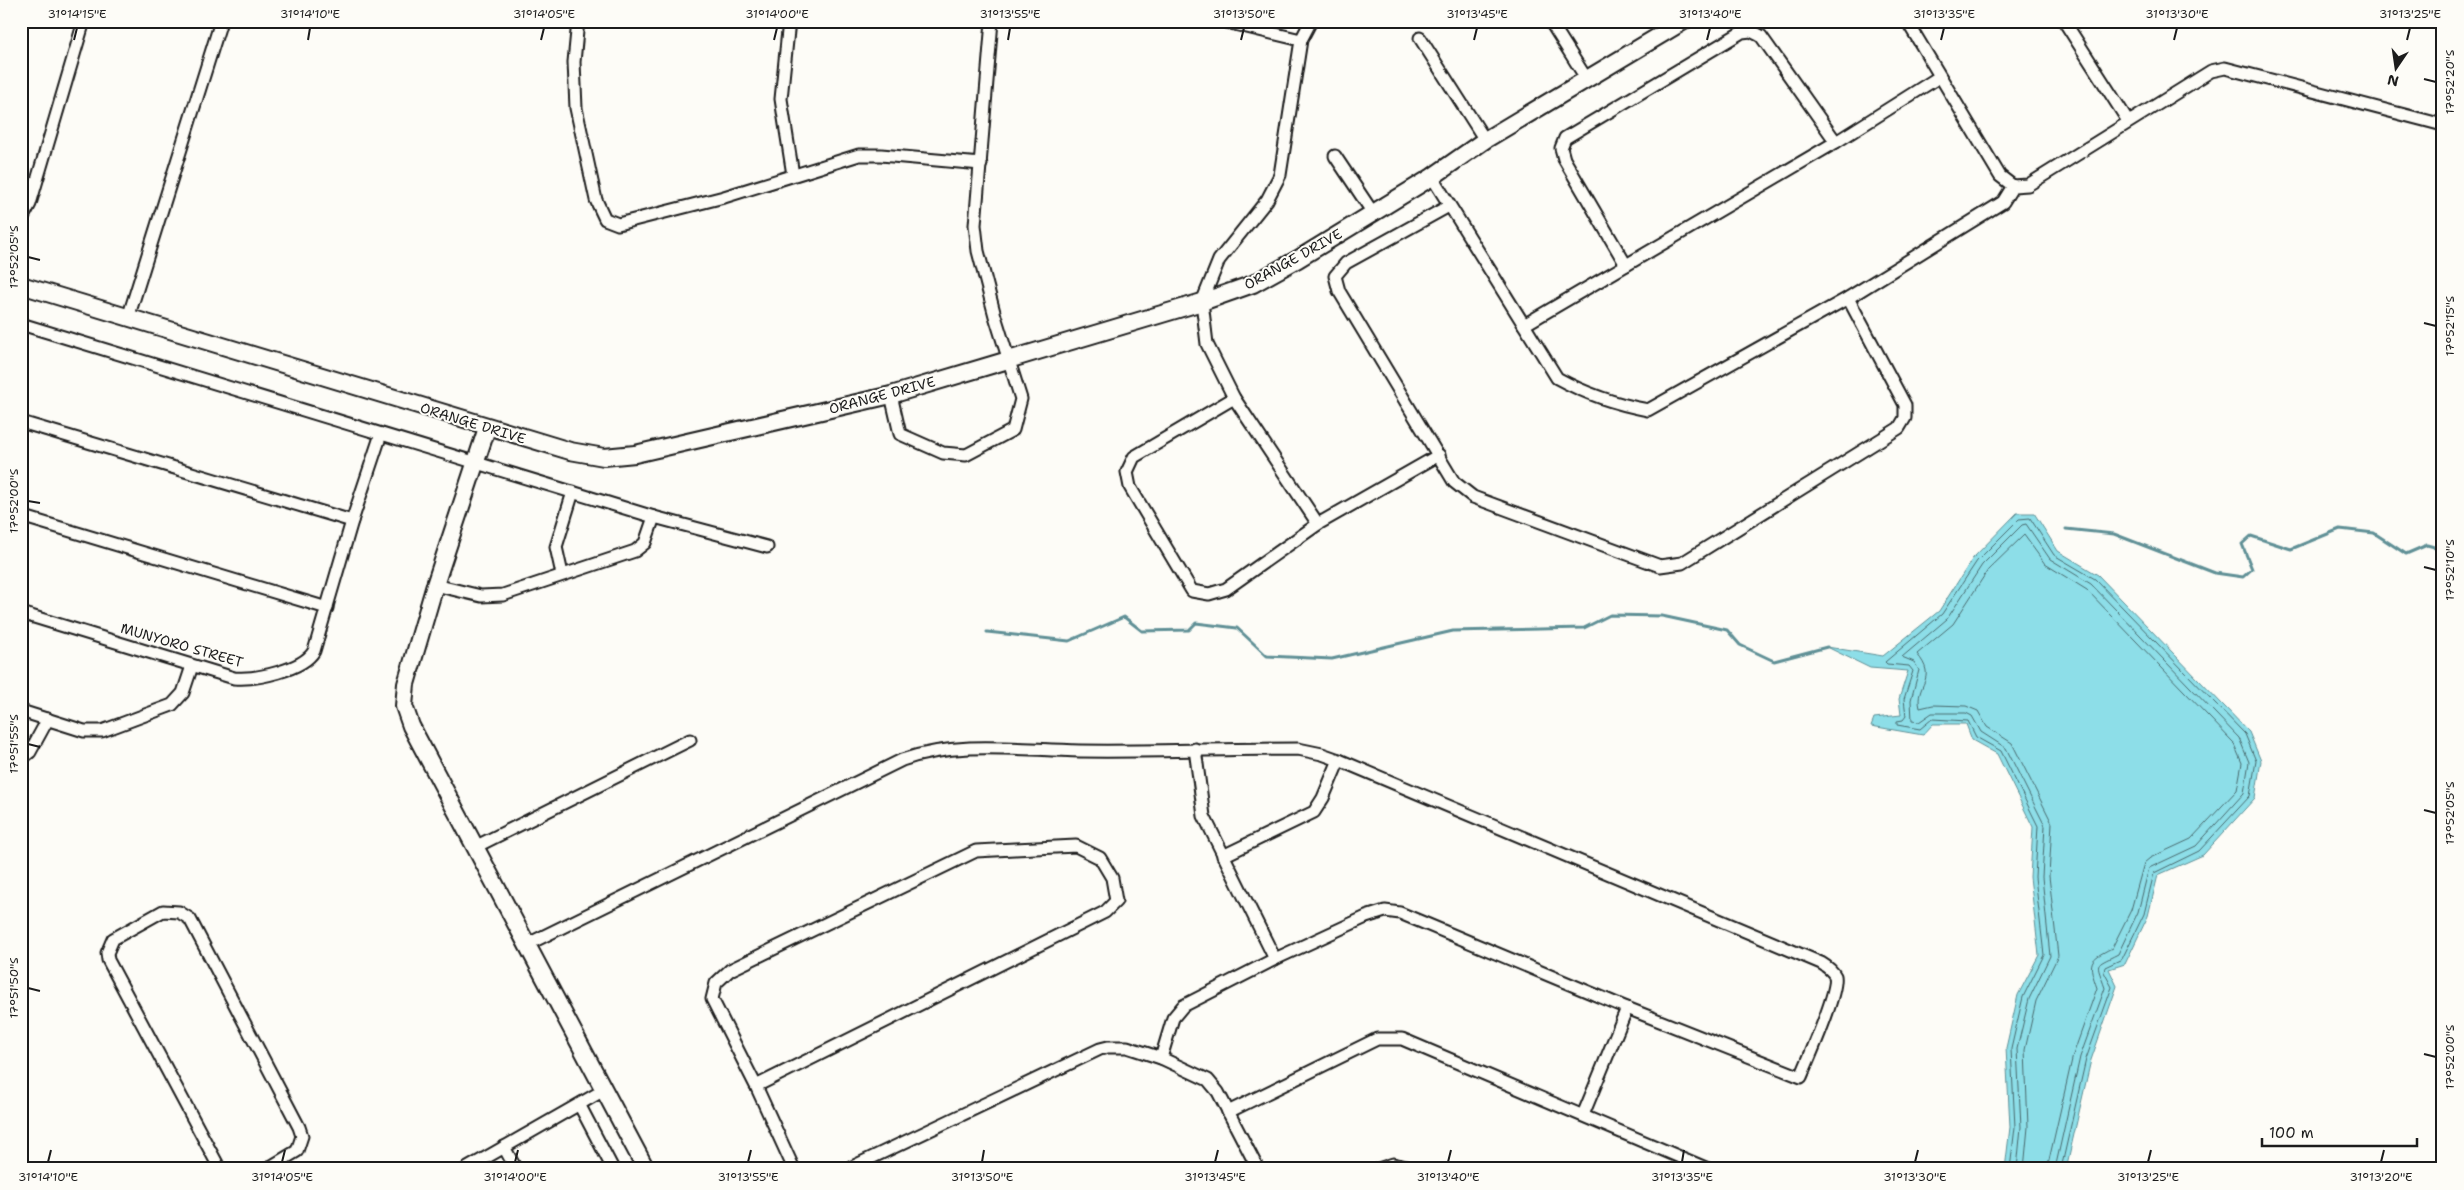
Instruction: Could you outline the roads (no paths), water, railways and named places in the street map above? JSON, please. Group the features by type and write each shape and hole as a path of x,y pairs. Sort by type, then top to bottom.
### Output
{"street":[{"path":"21,221 30,204 84,21"},
{"path":"128,318 221,21"},
{"path":"578,21 574,62 576,108 596,200 605,219 618,224 724,197 868,154 981,164"},
{"path":"789,21 781,98 793,175"},
{"path":"891,395 900,434 943,453 966,455 1012,430 1021,399 995,316 978,252 975,225 992,21"},
{"path":"1222,21 1301,40"},
{"path":"1311,21 1301,40 1280,175 1267,200 1219,260 1202,302 1207,344 1234,398 1318,524"},
{"path":"1550,21 1586,78"},
{"name":"ORANGE DRIVE","path":"21,284 486,428 570,451 604,457 635,454 891,395 1231,292 1274,273 1432,177 1485,140 1684,21"},
{"path":"1907,21 2000,176 2012,186 2028,185 2211,71 2225,68 2443,125"},
{"path":"2064,21 2128,121"},
{"path":"1626,265 1564,159 1560,148 1565,138 1742,32 1751,31 1761,36 1836,142"},
{"path":"1420,38 1485,140"},
{"path":"1524,325 1836,142 1939,77"},
{"path":"1335,156 1373,213"},
{"path":"1432,177 1448,206 1557,378 1581,392 1622,405 1648,410 1848,298 2003,202 2012,186"},
{"path":"1448,206 1346,262 1335,276 1339,291 1454,482 1473,497 1660,566 1682,563 1899,428 1905,418 1905,405 1848,298"},
{"path":"21,324 654,517 767,547"},
{"path":"1234,398 1134,457 1127,472 1130,487 1192,591 1209,594 1226,589 1318,524 1439,455"},
{"path":"21,422 352,520"},
{"path":"486,428 435,585 406,684 404,706 411,726 646,1169"},
{"name":"MUNYORO STREET","path":"21,613 192,666 244,679 256,678 303,663 314,651 352,520 382,434"},
{"path":"562,574 556,547 573,492"},
{"path":"21,516 327,608"},
{"path":"435,585 481,596 495,596 635,551 645,543 654,517"},
{"path":"21,711 94,732 111,728 172,706 183,693 192,666"},
{"path":"21,759 30,752 48,719"},
{"path":"476,847 690,740"},
{"path":"528,944 833,794 916,756 932,751 973,748 1082,751 1298,749 1338,760 1821,963 1830,969 1834,976 1834,993 1801,1078 1392,911 1366,917 1275,959 1177,1011 1170,1024 1160,1058"},
{"path":"1195,749 1202,810 1275,959"},
{"path":"1223,856 1314,812 1323,798 1338,760"},
{"path":"756,1086 1105,912 1116,901 1112,878 1100,858 1076,846 976,851 730,970 716,983 712,1000 756,1086 794,1169"},
{"path":"220,1169 108,960 107,953 113,939 163,911 179,912 190,920 299,1127 302,1136 297,1151 267,1169"},
{"path":"1583,1115 1627,1008"},
{"path":"1228,1112 1377,1040 1402,1039 1708,1169"},
{"path":"848,1169 1100,1049 1108,1047 1127,1047 1160,1058 1208,1080 1218,1092 1258,1169"},
{"path":"466,1169 580,1106 604,1090"},
{"path":"580,1106 612,1169"},
{"path":"504,1148 516,1169"},
{"path":"1378,1169 1393,1164 1416,1169"}],"water":[{"path":"2017,513 2034,513 2058,551 2098,575 2249,732 2261,761 2255,798 2203,855 2158,875 2148,916 2125,964 2109,969 2117,986 2091,1060 2066,1169 2005,1169 2010,1127 2006,1048 2018,995 2039,955 2030,877 2033,827 1997,754 1972,740 1966,724 1933,724 1923,735 1871,726 1874,718 1901,715 1899,699 1908,671 1870,668 1827,647 1883,656 1939,611 1973,558"}],"waterway":[{"path":"2066,529 2114,534 2215,573 2243,577 2252,569 2242,544 2251,536 2291,549 2340,529 2374,533 2406,554 2427,545 2438,548 2443,544"},
{"path":"987,632 1069,641 1124,617 1142,631 1189,630 1196,623 1237,628 1267,656 1332,659 1453,631 1584,628 1610,615 1662,616 1727,630 1740,645 1774,661 1827,647"}]}
